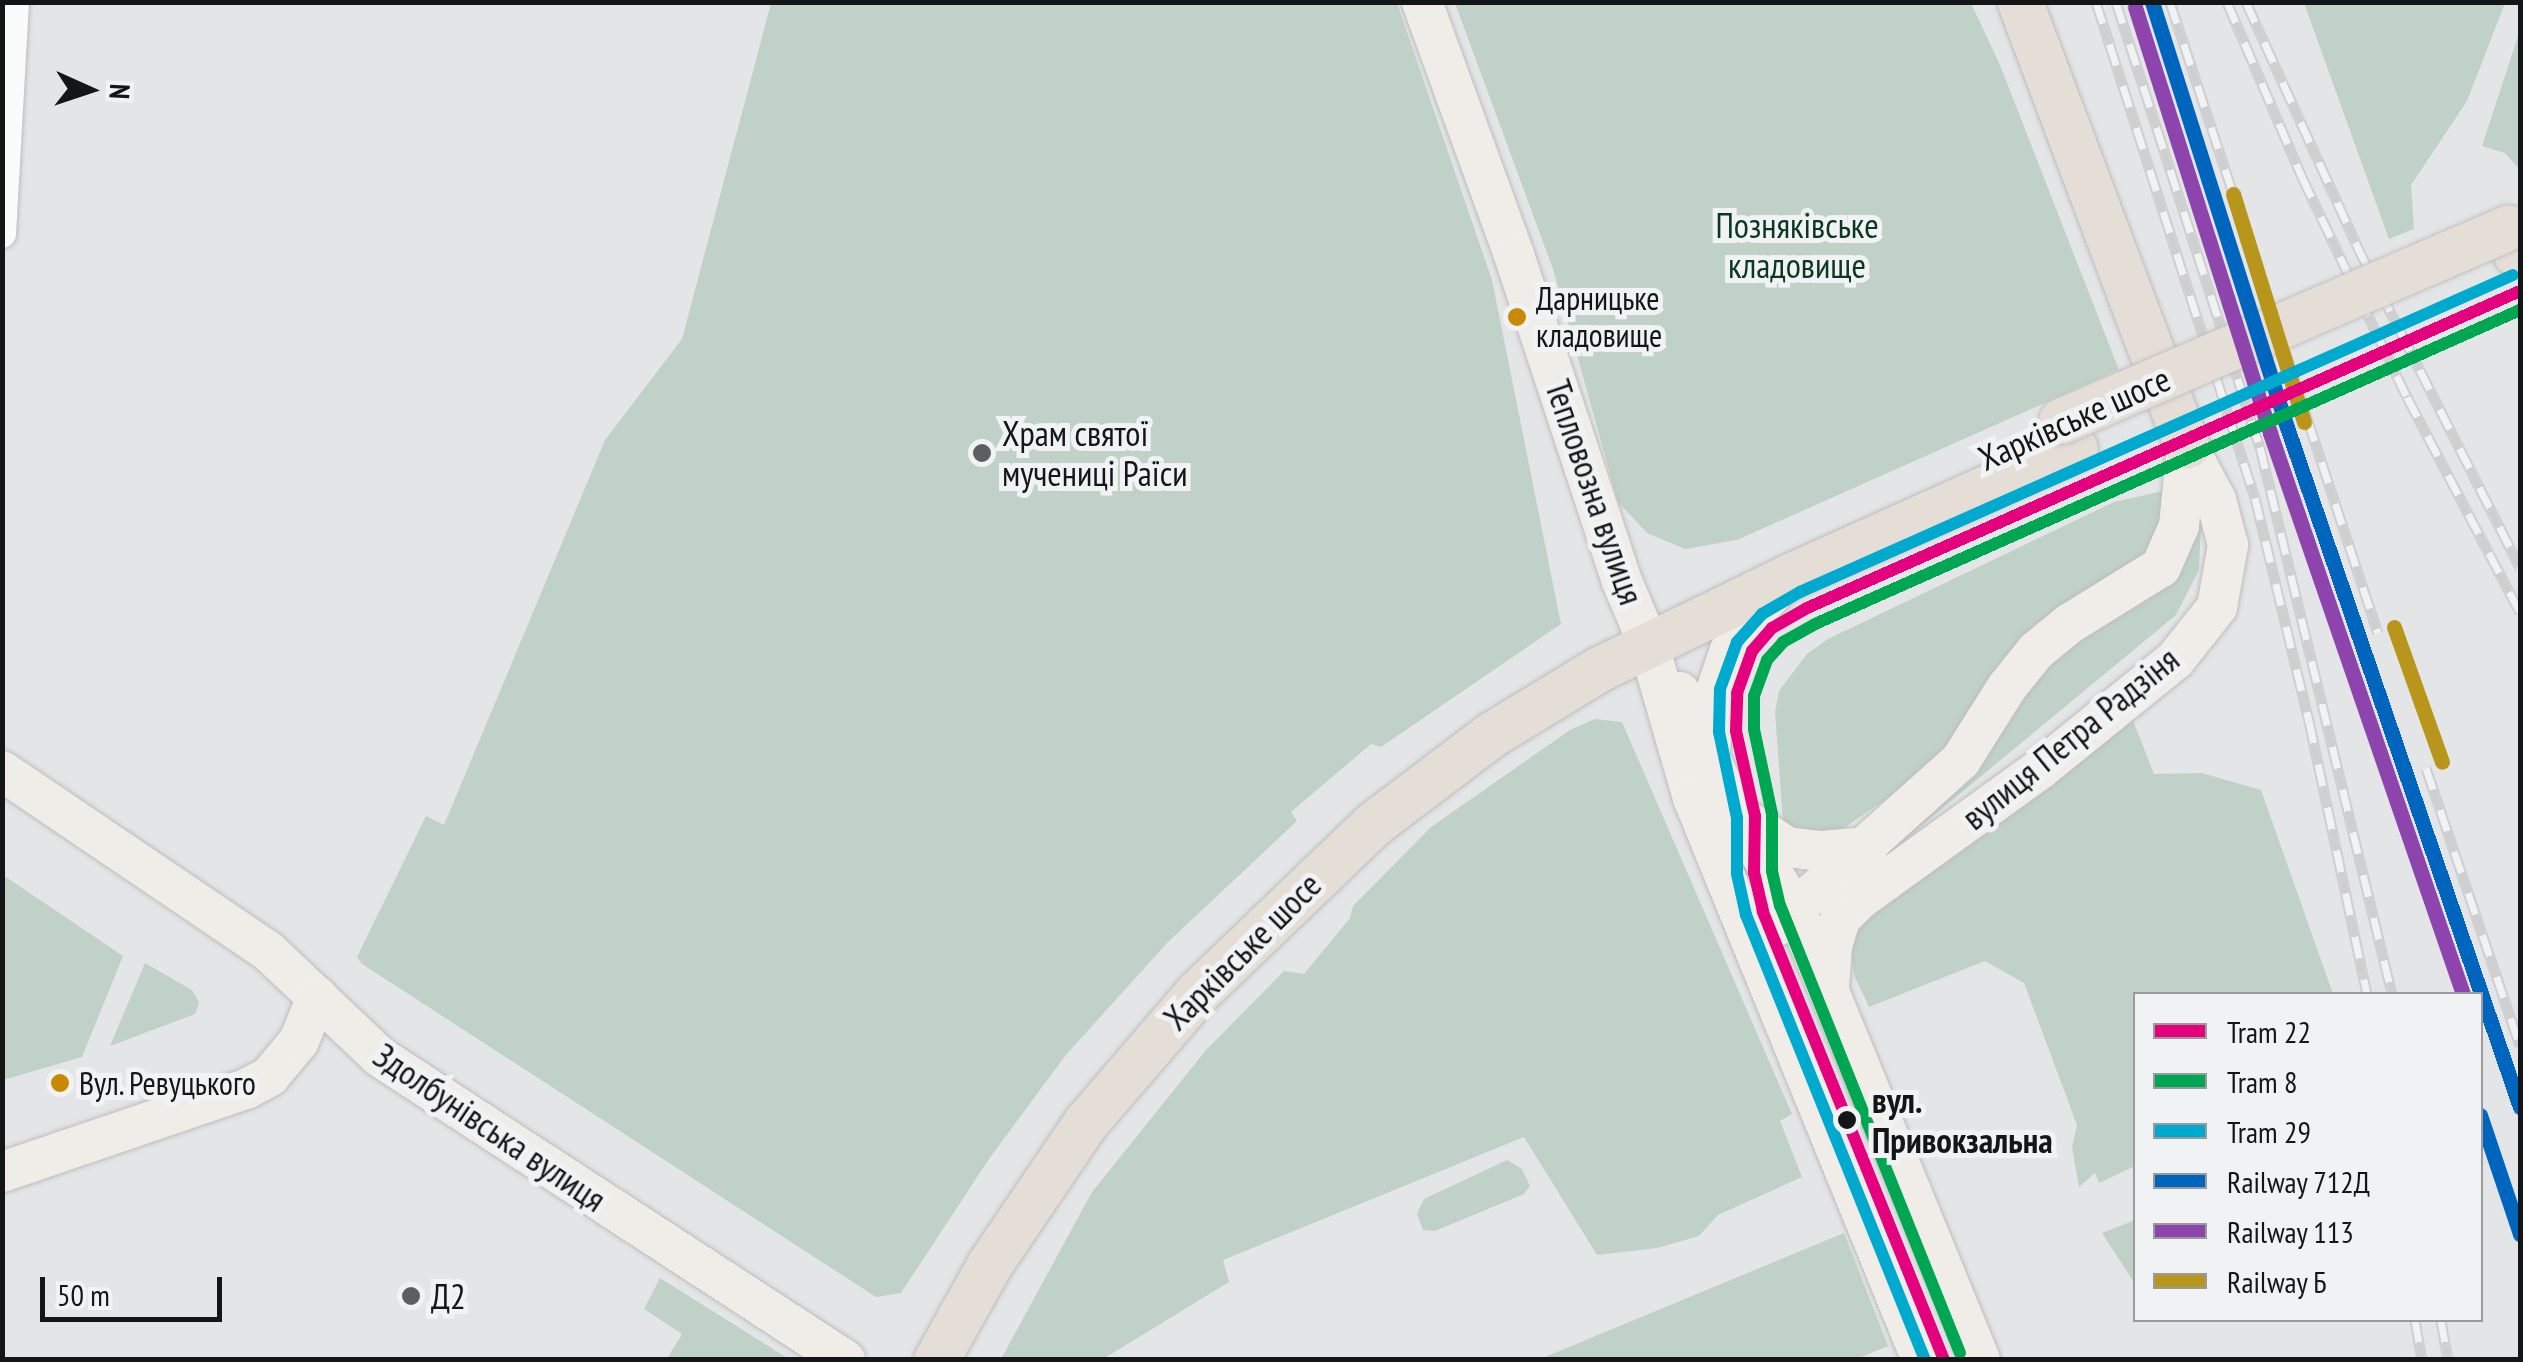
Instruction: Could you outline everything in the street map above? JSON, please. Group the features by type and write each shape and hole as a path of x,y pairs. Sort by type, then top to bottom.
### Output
{"main road":[{"name":"Тепловозна вулиця","path":"1422,2 1514,255 1621,579 1648,643"},
{"name":"вулиця Петра Радзіня","path":"1829,992 1832,946 1840,919 1860,899 2038,770 2176,660 2217,606 2228,545 2216,500 2188,446 2020,2"},
{"name":"Харківське шосе","path":"1648,643 1676,608 2516,238"},
{"name":"Харківське шосе","path":"936,1360 989,1265 1086,1122 1198,992 1262,927 1314,877 1432,777 1492,734 1648,643 1792,575 2068,434"},
{"name":"вулиця Петра Радзіня","path":"1753,946 1961,760 2006,687 2036,651 2069,624 2161,566 2179,526 2188,446"},
{"path":"1710,754 1715,694 1730,650 1751,616 1792,575"},
{"path":"1648,643 1682,696 1735,813 1796,911 1980,1360"},
{"path":"1648,643 1693,798 1922,1360"},
{"name":"Здолбунівська вулиця","path":"2,771 268,951 380,1057 846,1360"},
{"path":"1735,813 1786,847 1821,851 1868,847"},
{"path":"2,1172 246,1089 270,1076 299,1041 317,996"}],"street":[{"path":"2,234 15,2"}],"green space":[{"name":"Дарницьке кладовище","path":"771,3 1397,3 1492,280 1561,624 1381,747 1371,744 1291,812 1297,821 1168,942 1065,1056 989,1159 901,1293 876,1297 362,964 357,957 426,816 444,825 605,440 682,339"},
{"name":"Позняківське кладовище","path":"1455,3 1971,3 2000,65 2119,370 1737,540 1685,549 1647,533 1618,502 1553,269"},
{"path":"2304,3 2505,3 2467,101 2411,185 2414,229 2389,239"},
{"path":"2520,30 2520,170 2505,153 2482,146"},
{"path":"2163,491 2162,528 2148,555 1971,718 1928,770 1841,830 1806,835 1783,821 1775,712 1779,691 1807,654 1828,639 2114,502"},
{"path":"2202,498 2199,570 2176,615 1853,882 2073,627"},
{"path":"2127,705 2154,774 2202,773 2261,790 2332,992 2133,992 2133,1167 2099,1183 2095,1173 2079,1187 2072,1147 2077,1125 2024,983 1985,961 1869,1007 1854,975 1848,935 1876,904"},
{"path":"1595,719 1622,722 1792,1114 1780,1121 1802,1177 1718,1215 1699,1236 1657,1248 1597,1255 1524,1137 1223,1260 1229,1282 1103,1359 1001,1359 1092,1192 1206,1050 1284,971 1304,974 1350,918 1353,906 1431,827 1570,730"},
{"path":"3,875 123,956 82,1057 3,1080"},
{"path":"145,963 192,990 199,1002 195,1014 110,1046"},
{"path":"1507,1160 1522,1169 1530,1186 1524,1194 1435,1231 1423,1230 1417,1214 1424,1199"},
{"path":"2133,1221 2133,1281 2102,1233"},
{"path":"1844,1233 1888,1346 1856,1359 1540,1359"},
{"path":"660,1278 789,1359 667,1359 682,1334 644,1309"}],"railway":[{"path":"2096,2 2255,498 2309,721 2367,992"},
{"path":"2116,2 2260,447 2392,992"},
{"path":"2170,2 2378,633"},
{"path":"2227,2 2302,177 2407,397 2520,612"},
{"path":"2246,2 2360,252 2520,568"},
{"path":"2426,768 2520,1046"},
{"path":"2415,1322 2422,1360"},
{"path":"2441,1322 2448,1360"}],"tram line":[{"name":"29","path":"1925,1360 1746,915 1737,874 1737,818 1719,732 1720,689 1737,642 1762,614 1800,592 2513,275"},
{"name":"22","path":"1944,1360 1763,911 1754,873 1755,816 1736,731 1737,693 1752,651 1772,628 1807,608 2520,291"},
{"name":"8","path":"1960,1353 1780,906 1772,871 1772,814 1754,729 1754,696 1767,660 1783,642 1815,624 2520,310"}],"rail line":[{"name":"712Д","path":"2152,2 2287,427 2481,992"},
{"name":"113","path":"2135,7 2270,433 2462,992"},
{"name":"Б","path":"2233,194 2304,422"},
{"name":"Б","path":"2394,627 2442,762"},
{"name":"712Д","path":"2483,999 2520,1107"},
{"name":"712Д","path":"2483,1124 2520,1234"}],"place":[{"name":"Дарницьке кладовище","path":"1517,317"},
{"name":"Храм святої мучениці Раїси","path":"982,453"},
{"name":"Вул. Ревуцького","path":"60,1083"},
{"name":"вул. Привокзальна","path":"1847,1120"},
{"name":"Д2","path":"411,1296"}]}
